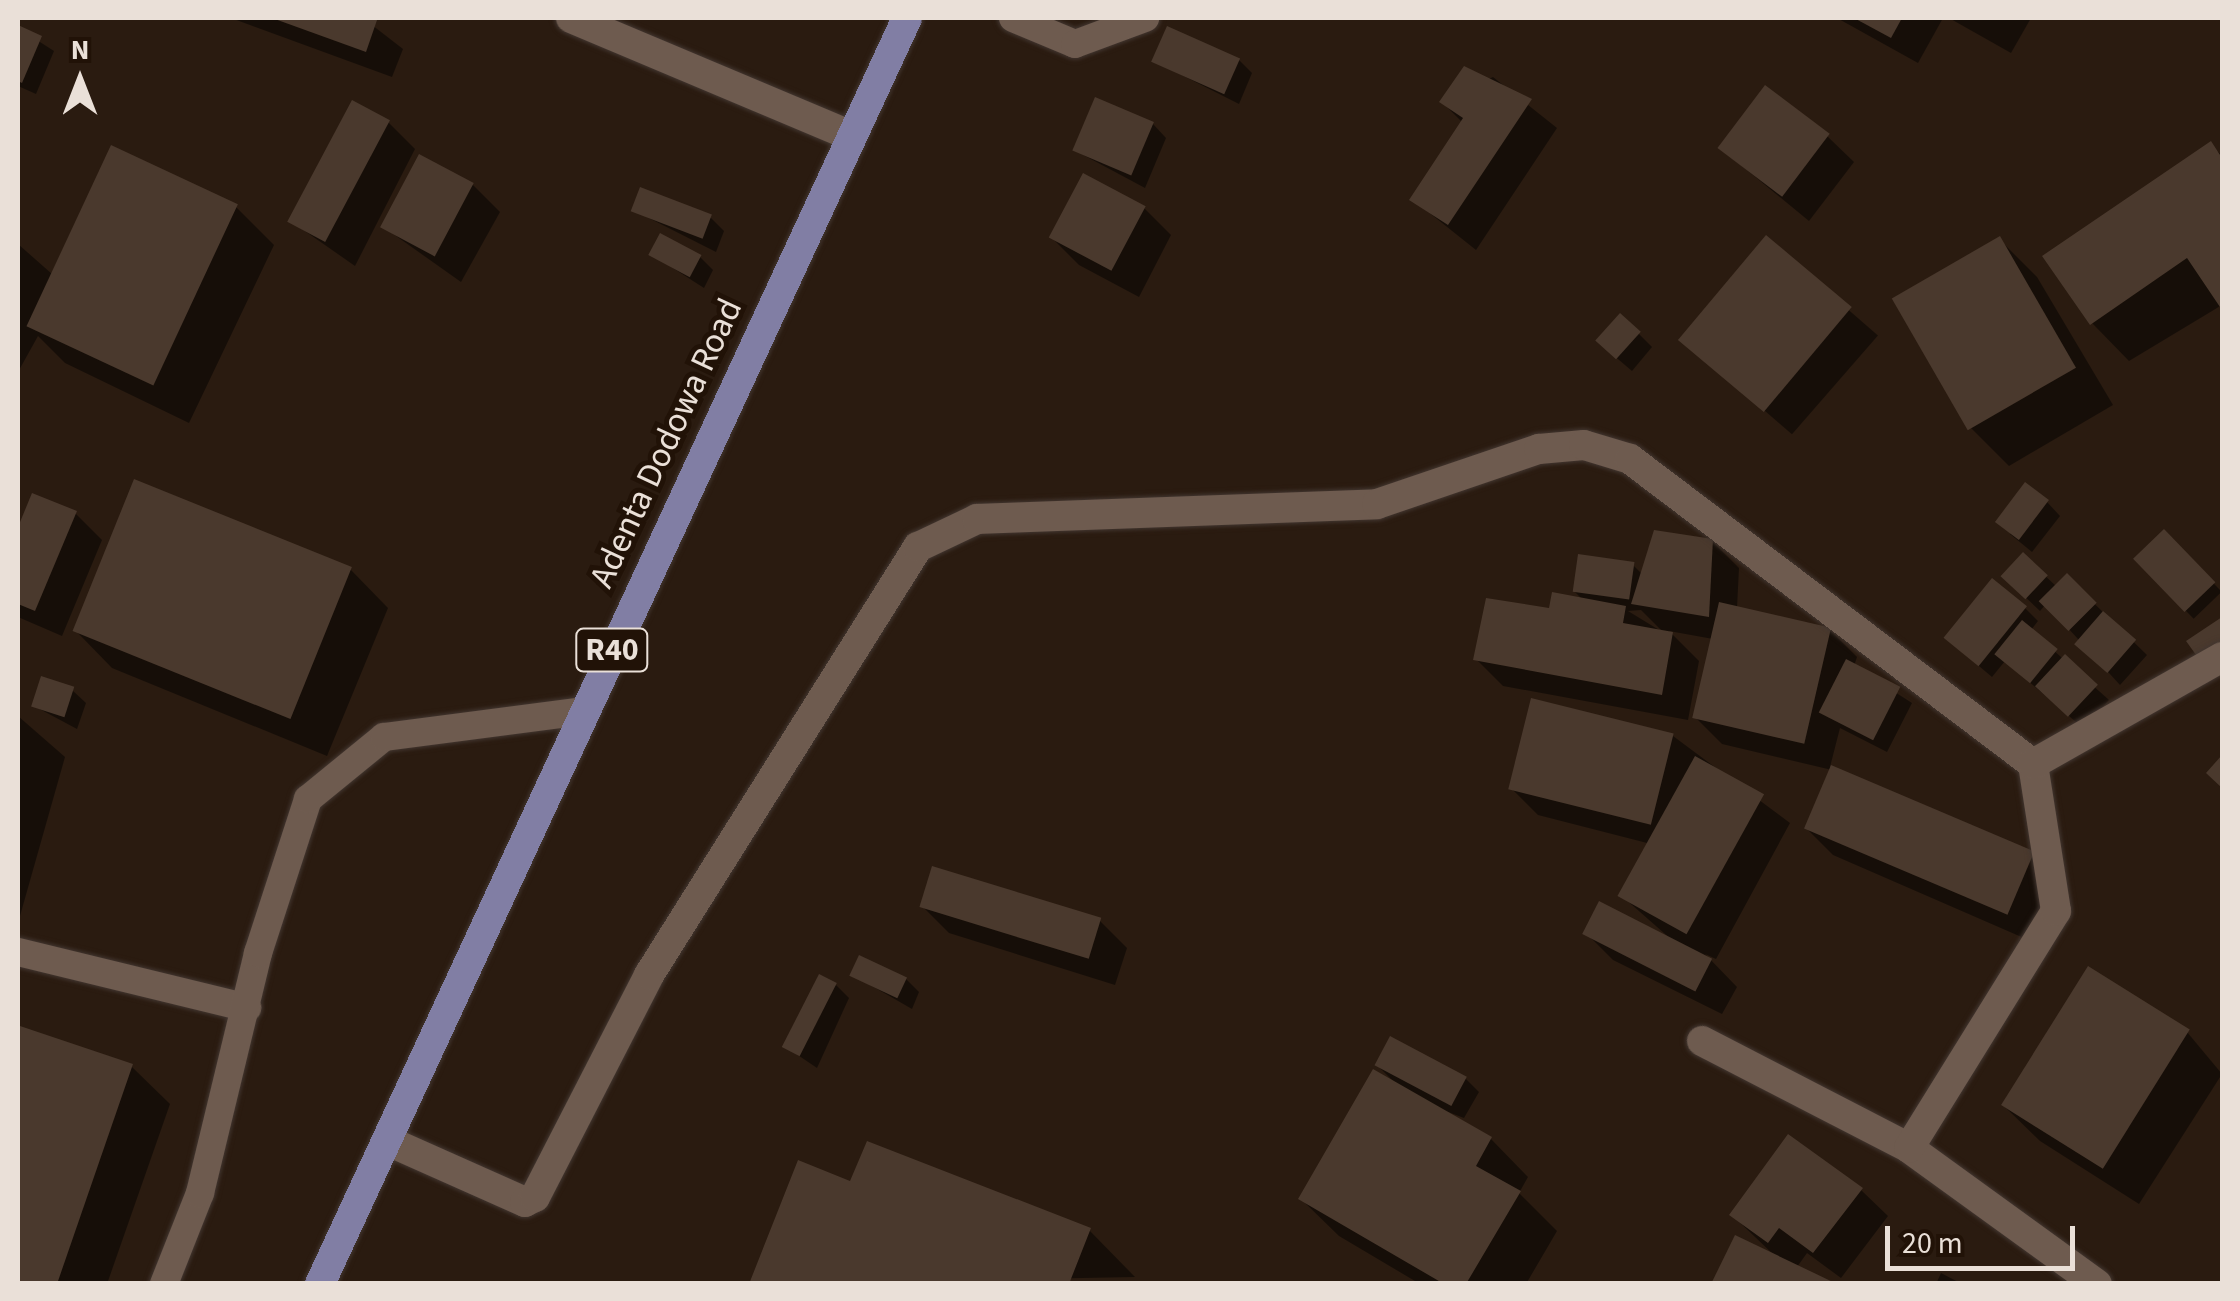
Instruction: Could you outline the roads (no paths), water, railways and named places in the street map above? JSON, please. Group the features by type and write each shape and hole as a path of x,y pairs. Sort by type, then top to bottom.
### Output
{"main road":[{"name":"Adenta Dodowa Road","path":"320,1284 849,135 907,18"}],"street":[{"path":"570,18 849,135"},
{"path":"388,1141 524,1202 535,1197 649,974 918,548 976,519 1377,504 1539,449 1584,445 1630,458 2033,764 2056,911 1909,1148"},
{"path":"2033,764 2222,657"},
{"path":"1702,1042 1909,1148 2097,1284"}],"lane":[{"path":"1013,18 1075,44 1145,18"},
{"path":"164,1284 200,1193 247,1008 308,799 342,762 384,738 584,711"},
{"path":"18,952 247,1008"}]}
